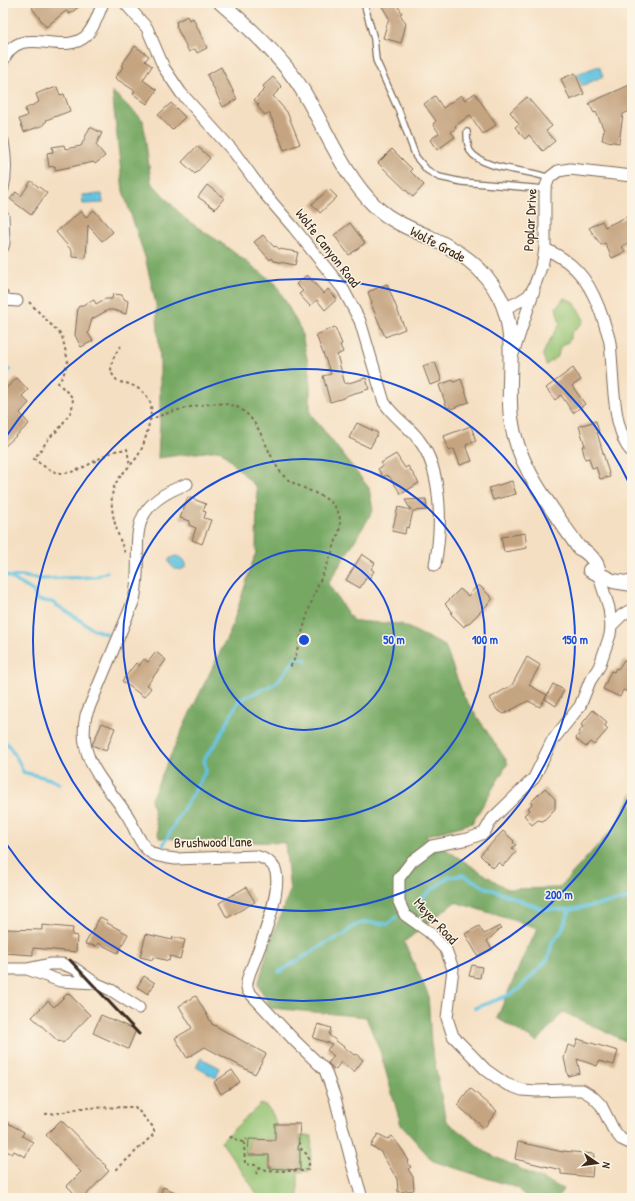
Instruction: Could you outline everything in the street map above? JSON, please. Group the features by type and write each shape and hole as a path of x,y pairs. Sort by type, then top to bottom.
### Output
{"street":[{"path":"3,61 12,49 26,42 38,41 68,44 82,40 93,28 103,3"},
{"name":"Wolfe Canyon Road","path":"125,3 140,18 147,28 164,68 182,93 234,152 264,193 334,276 356,311 362,326 384,402 419,439 427,452 433,467 438,496 439,522 438,546 435,565"},
{"name":"Wolfe Grade","path":"224,4 291,72 306,95 342,161 372,202 384,214 394,220 440,242 466,258 479,269 499,295 510,332 511,411 518,446 526,466 537,485 579,548 596,564 609,608 611,626"},
{"path":"3,141 6,156 6,170 3,189"},
{"name":"Poplar Drive","path":"504,308 528,296 533,290 537,279 545,249 545,189 549,178 558,171 570,169 632,176"},
{"path":"3,216 3,247"},
{"path":"545,249 558,255 578,270 590,288 599,308 610,340 617,416 623,438 629,450 632,452"},
{"path":"511,362 537,279"},
{"path":"3,296 6,300 21,300"},
{"name":"Brushwood Lane","path":"187,484 173,490 152,504 141,521 137,534 136,586 134,600 86,715 84,734 85,749 93,768 124,811 143,844 150,853 176,859 256,856 267,860 274,868 278,882 275,898 246,988 286,1032 326,1070 362,1198"},
{"path":"598,573 613,581 632,584"},
{"path":"611,626 622,615 632,609"},
{"name":"Meyer Road","path":"611,626 599,667 590,681 580,706 552,741 534,778 492,819 484,833 468,839 432,846 412,861 399,878 399,902 405,915 429,932 446,950 453,969 447,1018 453,1036 486,1070 506,1084 522,1090 582,1090 592,1096 601,1105 613,1129 621,1139 632,1144"},
{"path":"3,969 27,969 50,964 62,964 74,968 96,983 111,990 139,1008"},
{"path":"27,969 60,981 96,983"}],"lane":[{"path":"364,3 374,39 376,60 399,111 416,157 427,170 439,177 462,182 545,189"},
{"path":"467,132 467,143 471,152 479,159 506,169 531,173 549,178"}],"path":[{"path":"21,300 32,307 56,328 62,336 68,361 63,376 58,383 73,398 72,410 60,429 50,437 34,459 43,466 57,473 68,473 115,451 127,449 130,466"},
{"path":"121,346 113,356 111,369 114,377 121,382 138,388 144,393 150,400 151,411 140,453 115,484 112,500 113,516 126,554"},
{"path":"149,420 166,413 198,406 224,403 237,407 254,421 282,474 302,487 325,498 339,515 340,526 332,554 316,590 294,660 289,669"},
{"path":"45,1114 60,1113 80,1108 135,1107 154,1128 154,1134 115,1171"},
{"path":"230,1138 231,1137 244,1142"},
{"path":"247,1139 244,1142 245,1164 255,1165 266,1170 304,1171 308,1169 308,1155 302,1152 299,1147 299,1140"},
{"path":"256,1174 260,1167"}],"green space":[{"path":"112,91 143,120 151,182 184,218 224,245 276,284 301,330 310,373 310,413 369,488 373,511 328,584 353,621 401,624 445,646 464,697 508,763 472,823 425,836 507,889 559,888 618,823 632,793 632,861 629,869 632,873 632,1044 563,1012 537,1042 497,1018 525,953 538,928 455,902 404,942 428,994 431,1044 446,1121 487,1153 563,1189 558,1198 527,1198 518,1188 433,1161 401,1125 380,1051 366,1017 271,1008 258,985 270,942 290,891 285,843 159,838 151,799 189,715 230,632 256,552 257,488 220,450 158,458 160,422 160,361 156,304 145,257 123,191"},
{"path":"564,298 574,302 584,320 579,327 572,332 569,341 560,347 558,356 546,365 543,354 560,324 556,308"},
{"path":"261,1104 269,1109 274,1118 276,1124 275,1140 249,1139 248,1155 262,1155 262,1153 269,1155 269,1168 300,1170 300,1136 312,1136 310,1171 298,1172 298,1198 260,1198 221,1141"}],"water":[{"path":"599,66 603,76 582,86 577,74"},
{"path":"102,194 103,203 83,204 82,195"},
{"path":"175,556 184,560 186,566 183,569 177,569 170,564 169,559"},
{"path":"201,1058 220,1068 216,1078 196,1067"}],"building":[{"path":"38,3 83,3 70,14 66,11 46,27 32,8"},
{"path":"380,3 396,3 402,13 400,14 406,24 401,43 383,38 389,18"},
{"path":"187,16 189,20 193,18 207,48 197,53 195,49 189,52 176,26 176,22"},
{"path":"135,46 149,56 145,61 152,66 143,80 157,90 147,104 133,94 135,91 115,78 123,67 121,66"},
{"path":"221,67 237,99 223,107 207,75"},
{"path":"575,73 584,94 570,100 561,79"},
{"path":"273,77 282,87 273,96 287,112 300,144 284,150 269,112 265,115 254,100 265,89 263,86"},
{"path":"632,84 632,110 623,114 619,143 602,140 604,130 596,112 594,113 589,103"},
{"path":"57,87 60,95 64,94 70,111 46,120 47,121 44,125 24,132 19,119 27,116 25,109 39,102 36,94"},
{"path":"475,93 496,125 483,134 470,115 455,126 456,128 451,132 455,137 437,150 430,140 439,133 433,124 436,121 424,104 435,96 443,108 461,95 465,100"},
{"path":"527,97 552,126 546,131 555,141 543,151 529,135 525,139 515,127 519,124 510,112"},
{"path":"171,103 185,117 172,130 158,115"},
{"path":"90,127 102,133 96,145 105,156 95,164 94,162 55,170 55,166 49,167 47,153 53,152 52,147 64,145 65,149 81,146"},
{"path":"197,146 210,158 195,174 182,162"},
{"path":"392,149 412,169 410,171 424,185 413,197 378,163"},
{"path":"31,181 47,193 31,215 10,199 16,192 21,196"},
{"path":"207,185 224,198 215,209 198,197"},
{"path":"329,189 337,197 320,213 312,204"},
{"path":"94,210 113,232 102,241 88,225 86,258 72,257 72,251 56,232 81,211 86,217"},
{"path":"628,216 632,226 632,241 622,246 625,252 612,258 605,243 601,245 589,228 602,221 605,227"},
{"path":"350,223 365,243 349,255 334,235"},
{"path":"263,235 274,247 276,246 279,249 298,252 295,265 274,261 272,258 270,260 254,242"},
{"path":"307,275 324,294 328,289 337,299 325,310 317,300 310,306 299,294 303,291 296,284"},
{"path":"387,284 405,329 385,337 371,304 372,303 368,292"},
{"path":"113,294 122,295 124,299 128,301 126,314 108,310 92,319 88,333 93,341 81,347 75,335 78,307 94,300 96,304 105,299 112,299"},
{"path":"335,327 342,344 340,345 343,352 337,355 345,384 366,378 369,389 330,402 323,376 331,374 316,335"},
{"path":"435,362 442,381 430,385 423,366"},
{"path":"573,368 581,380 572,386 585,404 573,413 561,395 555,400 546,388"},
{"path":"17,378 28,390 22,396 29,403 20,413 29,424 3,448 3,391"},
{"path":"461,379 469,402 451,409 450,407 447,408 439,385"},
{"path":"596,421 599,432 597,432 610,477 600,479 596,467 592,468 589,458 585,459 582,446 585,446 579,426"},
{"path":"357,423 378,433 370,448 349,438"},
{"path":"471,426 476,441 466,445 472,461 460,465 454,449 449,451 444,436"},
{"path":"396,454 405,468 408,466 419,483 401,494 389,476 388,477 387,475 383,477 378,469 383,466 381,463"},
{"path":"512,481 516,494 493,500 489,488"},
{"path":"188,497 206,504 203,511 206,512 204,518 211,520 202,544 192,540 196,528 189,525 190,521 180,518"},
{"path":"426,499 427,510 413,511 409,528 406,527 405,534 392,531 398,507 411,510 405,500"},
{"path":"525,533 527,548 504,552 501,537"},
{"path":"362,554 375,563 371,569 374,571 369,579 366,578 360,588 346,580"},
{"path":"477,586 480,586 492,598 492,600 464,627 451,614 452,611 445,604 460,589 468,596"},
{"path":"156,652 166,660 147,685 151,688 144,697 122,681 136,663 139,666 144,659 148,662"},
{"path":"527,657 540,665 529,685 547,695 540,707 528,701 504,714 497,710 490,698 512,685"},
{"path":"624,660 632,664 632,683 628,692 623,690 620,697 603,689 611,671 614,672 616,668 618,669"},
{"path":"553,684 564,690 556,706 545,699"},
{"path":"593,710 607,722 605,726 608,729 594,745 590,742 586,747 576,738 583,727 581,725"},
{"path":"102,723 115,728 106,751 92,745"},
{"path":"545,788 555,799 555,809 543,821 538,820 532,825 524,815 530,810 528,808 532,804 531,802"},
{"path":"503,831 514,841 513,842 516,845 512,848 516,852 503,866 499,862 493,868 480,855"},
{"path":"246,887 255,902 227,918 219,903"},
{"path":"100,917 108,921 107,923 128,934 118,953 98,943 96,946 85,944"},
{"path":"42,925 73,928 72,935 77,936 76,952 33,948 33,955 3,953 3,929 42,930"},
{"path":"479,926 484,934 500,926 501,928 487,941 492,949 478,956 465,934"},
{"path":"146,934 172,940 173,937 185,940 180,959 170,956 169,961 153,957 153,960 140,957"},
{"path":"472,965 482,967 480,978 469,976"},
{"path":"144,976 155,983 148,994 137,987"},
{"path":"68,993 90,1015 63,1043 60,1041 59,1042 32,1017 48,1001 54,1007"},
{"path":"196,996 212,1024 266,1054 255,1074 205,1047 187,1058 175,1038 192,1028 179,1006"},
{"path":"101,1015 136,1030 128,1049 93,1033"},
{"path":"318,1024 331,1028 329,1035 354,1055 356,1054 363,1060 354,1072 341,1062 335,1070 328,1063 334,1056 327,1050 332,1044 313,1038"},
{"path":"578,1039 618,1051 614,1065 599,1061 597,1066 577,1059 580,1073 568,1076 564,1058 568,1045 575,1047"},
{"path":"232,1070 240,1082 221,1094 214,1082"},
{"path":"470,1088 497,1111 484,1128 457,1105"},
{"path":"61,1120 106,1166 105,1167 109,1171 83,1198 79,1198 67,1186 81,1172 46,1135"},
{"path":"6,1122 24,1132 22,1136 33,1142 25,1157 14,1151 12,1154 3,1149 3,1127"},
{"path":"275,1124 300,1124 298,1150 300,1150 300,1170 269,1168 269,1155 248,1155 249,1139 275,1140"},
{"path":"378,1134 388,1139 392,1136 401,1148 409,1161 407,1162 411,1167 408,1169 413,1177 414,1190 398,1192 397,1179 380,1151 371,1146"},
{"path":"518,1142 563,1152 594,1154 592,1177 561,1174 561,1170 515,1159"},
{"path":"163,1187 189,1198 159,1198"}],"waterway":[{"path":"3,370 10,370"},
{"path":"11,577 21,576 40,579 95,577 107,572"},
{"path":"3,574 33,591 37,600 52,602 93,629 107,634"},
{"path":"163,850 164,843 206,770 204,759 218,740 238,702 276,683 297,657 306,660"},
{"path":"3,739 14,754 23,772 50,779 60,784"},
{"path":"417,904 426,894 449,877 463,875 485,887 542,909 570,910 632,898"},
{"path":"475,1008 518,990 548,959 552,942 561,932 570,910"},
{"path":"279,972 326,943 344,935 352,927 364,922 388,924 396,917"}],"railway":[{"path":"70,960 139,1034"}]}
